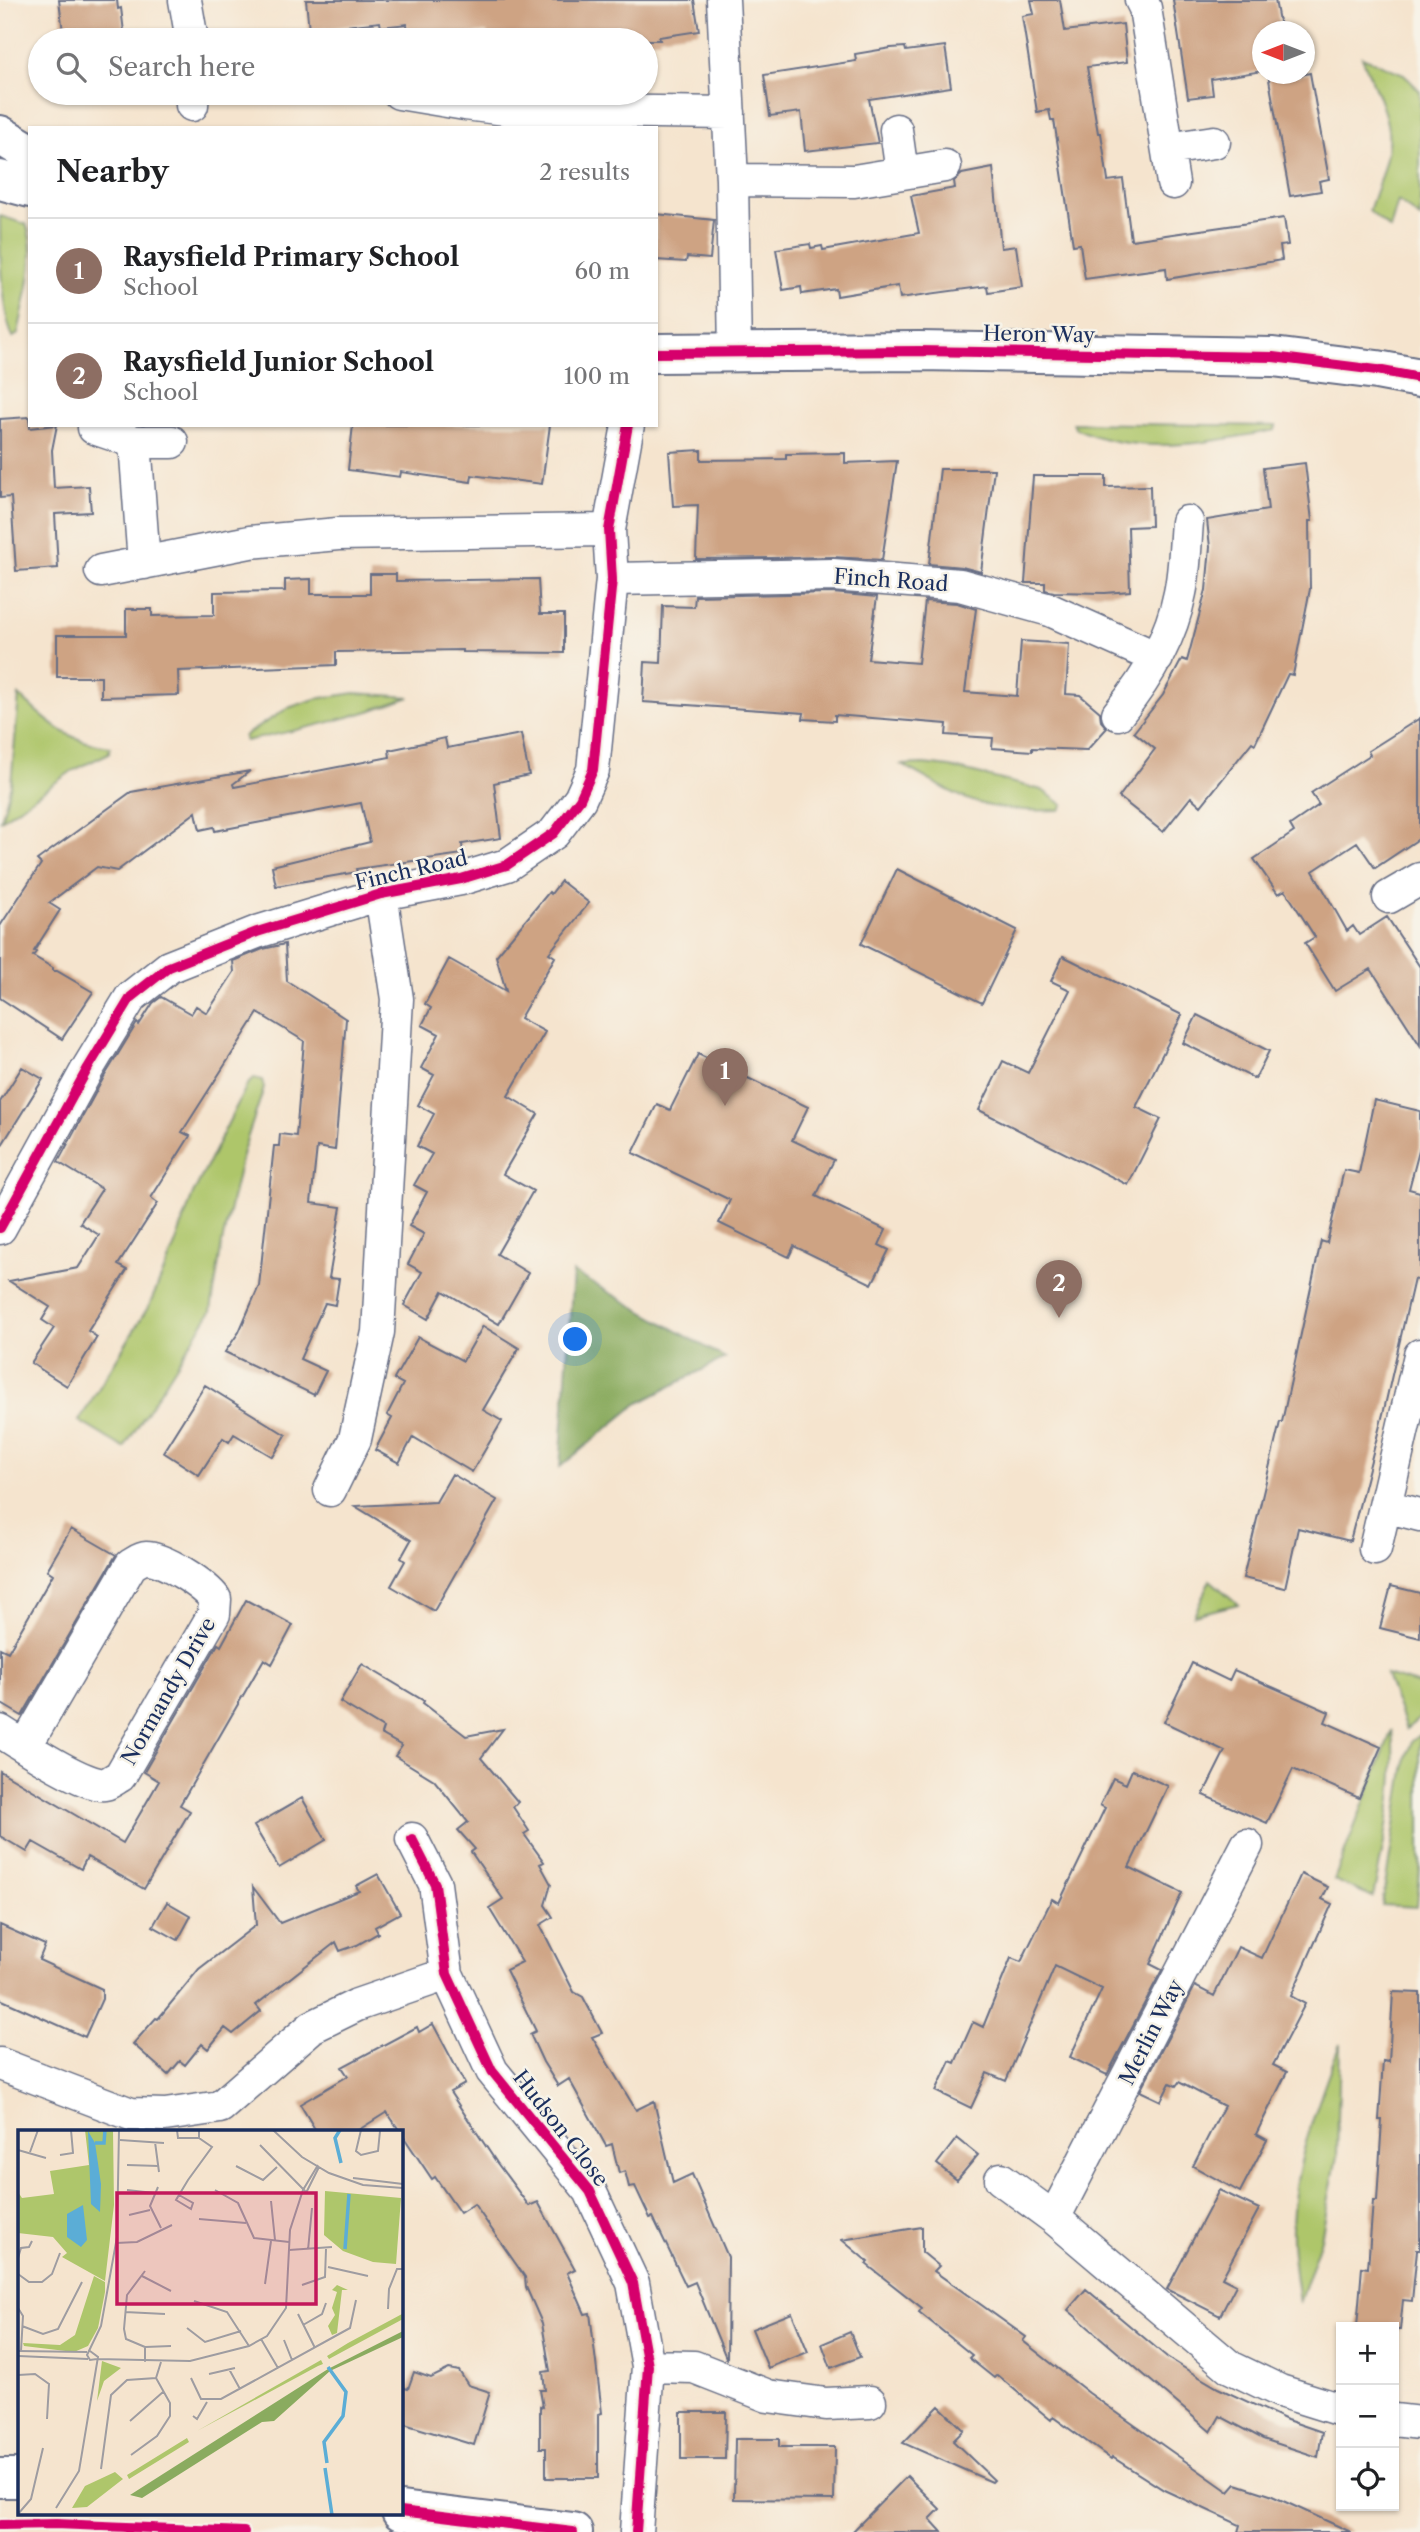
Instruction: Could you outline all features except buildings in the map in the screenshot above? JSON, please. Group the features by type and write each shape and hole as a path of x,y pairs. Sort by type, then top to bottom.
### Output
{"street":[{"path":"185,0 190,28"},
{"path":"723,0 733,180 735,354"},
{"path":"1142,0 1173,183"},
{"path":"473,105 514,110 729,113"},
{"path":"896,130 902,173"},
{"path":"0,135 28,152"},
{"path":"1168,149 1214,142"},
{"path":"733,180 854,181 945,166"},
{"path":"0,180 28,187"},
{"name":"Heron Way","path":"658,353 919,351 1273,357 1420,378"},
{"name":"Finch Road","path":"0,1228 88,1068 131,997 169,967 257,932 380,894 461,879 507,865 554,833 580,799 593,770 612,579 609,530 628,427"},
{"path":"94,428 135,442 172,442"},
{"path":"135,442 144,563"},
{"path":"1118,714 1157,658 1181,592 1187,522"},
{"path":"102,571 250,542 338,534 609,530"},
{"name":"Finch Road","path":"612,579 833,575 960,586 1050,610 1157,658"},
{"path":"1388,897 1420,879"},
{"name":"Finch Road","path":"330,1490 355,1439 378,1332 397,999 380,894"},
{"path":"1375,1549 1420,1355"},
{"path":"1385,1506 1420,1515"},
{"name":"Normandy Drive","path":"143,1558 158,1560 208,1589 215,1599 214,1614 120,1776 106,1784 88,1783 13,1739 131,1565 143,1558"},
{"name":"Hudson Close","path":"412,1839 435,1884 447,1974 492,2071 590,2190 634,2283 648,2366 636,2532"},
{"name":"Merlin Way","path":"1054,2218 1247,1845"},
{"path":"0,2064 131,2114 224,2119 312,2027 357,2005 447,1974"},
{"path":"1001,2179 1054,2218 1230,2367 1280,2391 1336,2408"},
{"path":"648,2366 694,2367 768,2396 825,2404 870,2402"},
{"path":"1399,2421 1420,2423"},
{"path":"0,2478 18,2478"},
{"path":"402,2511 573,2532"}],"green space":[{"path":"1362,57 1404,74 1420,91 1420,218 1398,201 1390,229 1369,211 1385,160 1388,130 1381,103"},
{"path":"0,216 26,224 28,230 28,284 18,334 13,337 5,311"},
{"path":"1073,423 1276,426 1275,430 1212,441 1148,445 1098,437 1075,428"},
{"path":"355,693 410,697 328,722 245,741 244,736 288,708 315,699"},
{"path":"19,695 60,730 83,741 110,747 109,753 72,771 1,820 11,784"},
{"path":"902,765 950,767 1042,790 1063,805 1060,810 1034,810 1008,809 978,803"},
{"path":"254,1078 262,1080 264,1088 243,1151 222,1243 211,1311 124,1448 79,1421 150,1304 193,1194 247,1085"},
{"path":"573,1272 725,1358 637,1404 560,1467"},
{"path":"1210,1580 1238,1604 1194,1615"},
{"path":"1386,1675 1420,1685 1420,1718 1406,1729"},
{"path":"1392,1730 1392,1793 1373,1897 1334,1880"},
{"path":"1420,1735 1420,1871 1417,1907 1382,1905 1406,1757 1412,1741"},
{"path":"1340,2044 1337,2156 1321,2239 1299,2303 1293,2256 1293,2205 1308,2134"}],"cycle path":[{"path":"658,353 919,351 1273,357 1420,378"},
{"path":"0,1228 88,1068 131,997 169,967 257,932 381,894 461,879 507,865 554,833 580,799 593,770 612,579 609,530 628,427"},
{"path":"412,1839 435,1884 447,1974 492,2071 590,2191 633,2283 648,2366 636,2532"},
{"path":"402,2511 573,2532"},
{"path":"0,2525 56,2524 244,2532"}],"place":[{"name":"Raysfield Primary School","path":"725,1106"},
{"name":"Raysfield Junior School","path":"1059,1318"}]}
